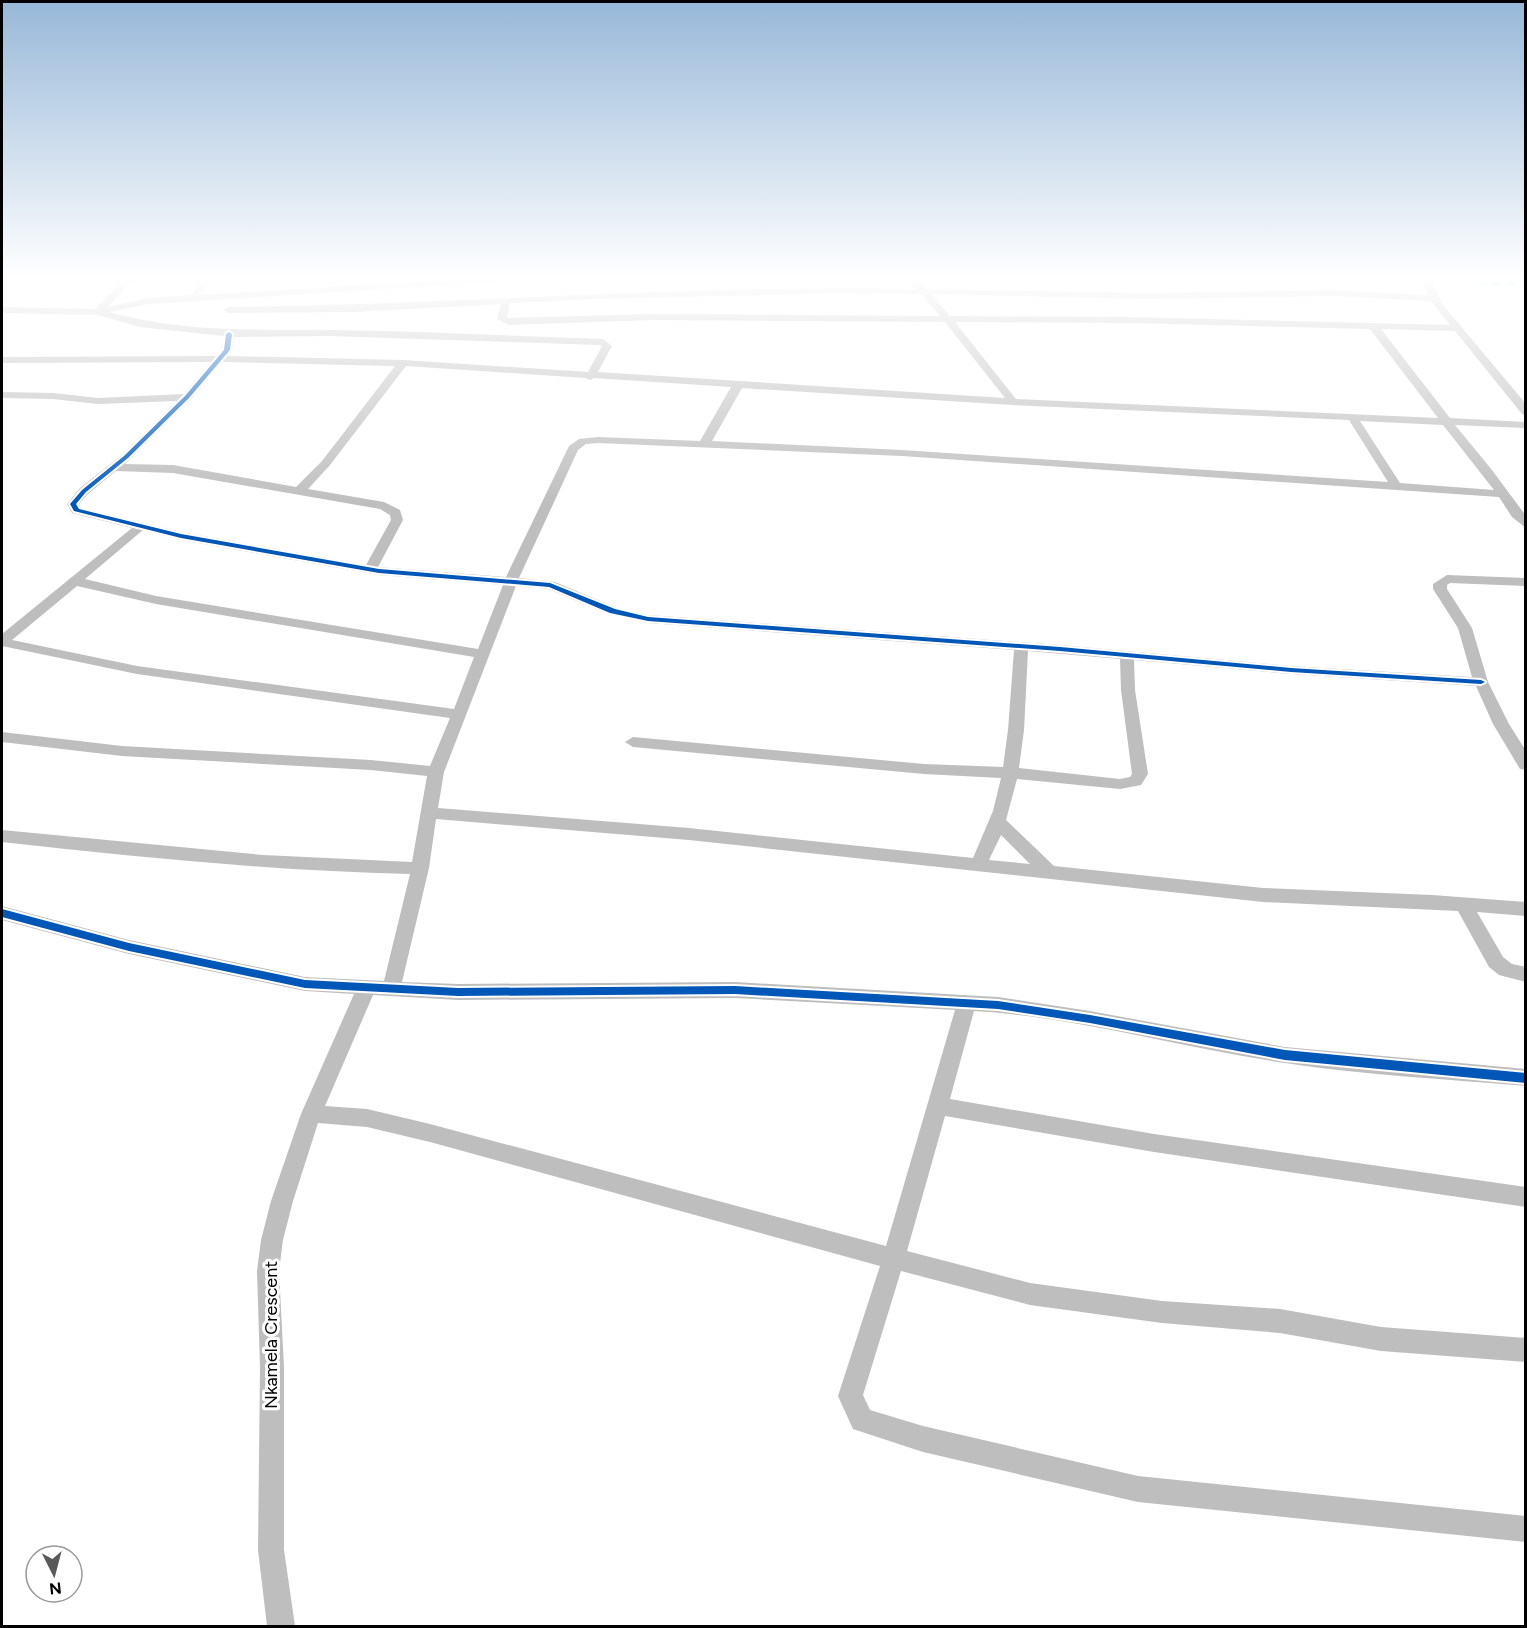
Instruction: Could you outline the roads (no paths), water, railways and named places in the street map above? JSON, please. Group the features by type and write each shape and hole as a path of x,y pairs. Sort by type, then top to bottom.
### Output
{"street":[{"path":"224,353 187,397 84,491 73,504 76,510 181,536 370,569 550,585 613,611 648,619 1021,646 1291,670 1481,682"},
{"path":"590,377 603,353"},
{"path":"974,353 1013,402"},
{"path":"1394,353 1526,524"},
{"path":"1477,353 1526,412"},
{"path":"2,360 161,358 403,363 590,377 739,383 1013,402 1526,425"},
{"path":"299,491 326,464 403,363"},
{"path":"705,443 739,383"},
{"path":"2,395 53,396 98,401 187,397"},
{"path":"1353,418 1396,486"},
{"path":"391,990 420,868 436,772 511,582 573,448 583,441 705,443 902,453 1150,472 1504,494"},
{"path":"114,466 172,469 374,504 396,513 397,520 370,569"},
{"path":"2,641 140,527"},
{"path":"1526,582 1447,579 1440,584 1440,589 1465,628 1481,682 1501,724 1526,765"},
{"path":"75,581 156,600 483,654"},
{"path":"2,641 137,670 458,714"},
{"path":"979,863 999,822 1016,751 1021,646"},
{"path":"633,742 924,769 1120,784 1135,780 1140,774 1128,690 1127,655"},
{"path":"2,737 122,751 371,765 436,772"},
{"path":"429,813 689,834 979,863 1263,895 1526,909"},
{"path":"999,822 1017,843 1048,871"},
{"path":"2,836 174,854 340,867 420,868"},
{"path":"1463,904 1496,962 1506,970 1526,975"},
{"path":"2,913 129,947 305,984 366,989 458,992 735,990 998,1005 1090,1019 1285,1055 1526,1078"},
{"name":"Nkamela Crescent","path":"281,1626 271,1550 272,1366 268,1271 272,1240 282,1201 311,1114 366,989"},
{"path":"967,1004 894,1258 850,1396 862,1420 923,1439 1138,1489 1526,1528"},
{"path":"938,1106 1154,1143 1526,1197"},
{"path":"311,1114 366,1118 430,1133 735,1217 1030,1294 1162,1312 1280,1321 1382,1339 1526,1350"}]}
